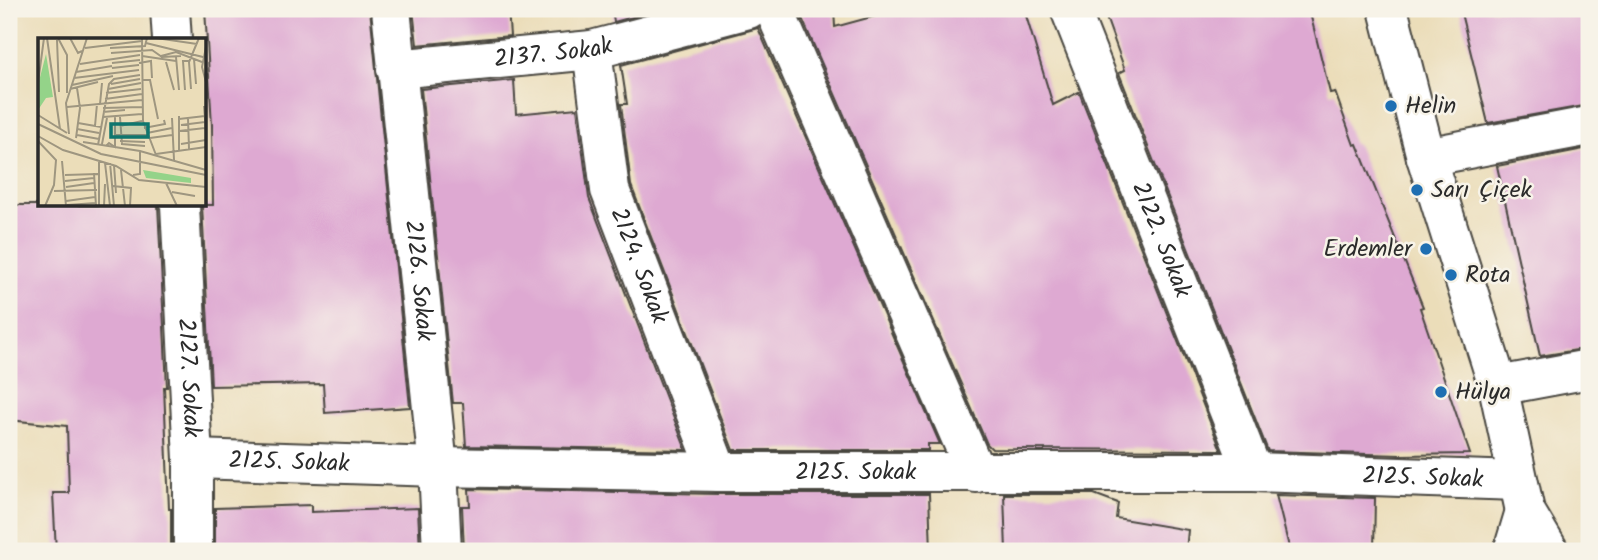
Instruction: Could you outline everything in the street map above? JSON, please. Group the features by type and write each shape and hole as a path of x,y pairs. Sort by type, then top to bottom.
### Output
{"street":[{"path":"170,9 172,38"},
{"name":"2126. Sokak","path":"391,9 438,467 442,551"},
{"name":"2137. Sokak","path":"396,69 592,50 748,9"},
{"path":"774,9 976,473"},
{"name":"2122. Sokak","path":"1070,9 1253,472"},
{"path":"1388,9 1426,157 1498,386 1522,496 1549,551"},
{"name":"2124. Sokak","path":"592,50 610,190 718,472"},
{"path":"1426,157 1589,126"},
{"name":"2127. Sokak","path":"180,206 193,459 193,551"},
{"path":"1498,386 1589,369"},
{"name":"2125. Sokak","path":"193,459 718,472 1253,472 1522,496"},
{"path":"1513,551 1522,496"}],"building":[{"path":"205,9 370,9 410,407 325,413 323,384 211,386 202,206 213,205 212,125"},
{"path":"413,9 508,9 510,36 417,45"},
{"path":"612,9 663,9 614,22"},
{"path":"798,9 834,9 835,27 901,9 1024,9 1053,105 1079,92 1221,450 992,449 987,444"},
{"path":"1103,9 1309,9 1330,93 1335,92 1354,145 1357,144 1423,307 1420,308 1470,454 1268,451 1119,73 1125,70"},
{"path":"1460,9 1589,9 1589,105 1488,123"},
{"path":"758,28 940,444 928,444 928,450 733,450 631,185 621,104 627,104 621,65"},
{"path":"514,80 516,114 577,108 589,198 686,450 466,446 463,403 453,403 421,89"},
{"path":"1589,148 1589,348 1540,356 1497,166"},
{"path":"9,205 158,206 167,387 164,387 171,551 56,551 53,493 69,493 67,426 9,420"},
{"path":"469,489 718,494 929,494 931,551 464,551 462,506 470,506"},
{"path":"1004,494 1094,494 1118,503 1116,518 1188,530 1186,551 1006,551"},
{"path":"1276,495 1375,498 1374,551 1290,551"},
{"path":"311,505 311,512 418,508 420,551 215,551 215,508"}],"place":[{"name":"Helin","path":"1391,106"},
{"name":"Sarı Çiçek","path":"1417,190"},
{"name":"Erdemler","path":"1426,249"},
{"name":"Rota","path":"1451,275"},
{"name":"Hülya","path":"1441,392"}]}
